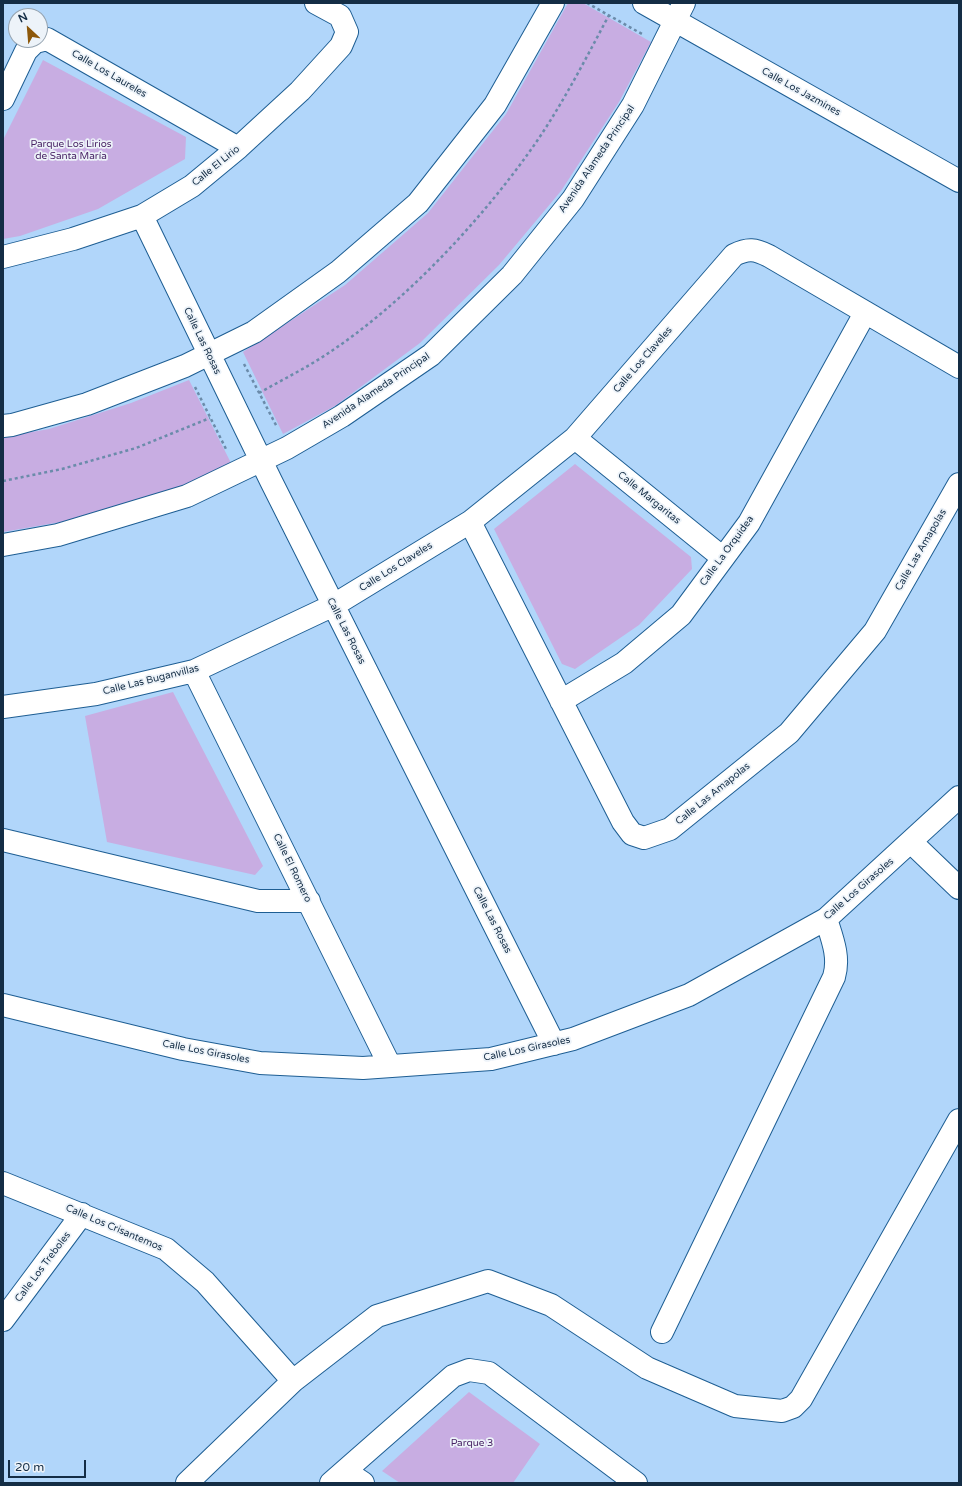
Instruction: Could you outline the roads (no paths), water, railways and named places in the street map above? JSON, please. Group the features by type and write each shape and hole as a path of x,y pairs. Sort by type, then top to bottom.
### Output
{"street":[{"name":"Calle El Lirio","path":"3,257 73,239 142,216 192,186 238,148 300,91 341,46 347,32 340,16 316,3"},
{"path":"3,426 12,425 87,404 185,366 254,332 338,272 418,203 495,105 553,3"},
{"name":"Calle Los Jazmines","path":"644,3 679,12 959,181"},
{"name":"Avenida Alameda Principal","path":"3,545 58,535 187,496 261,461 342,416 431,355 512,275 573,199 633,105 679,12"},
{"name":"Calle Los Laureles","path":"3,99 26,51 35,42 47,39 238,148"},
{"name":"Calle Las Rosas","path":"142,216 261,461 554,1044"},
{"name":"Calle Los Claveles","path":"334,606 470,522 575,438 734,255 745,249 756,250 769,256 959,367"},
{"name":"Calle La Orquidea","path":"561,701 624,663 681,615 749,523 865,313"},
{"name":"Calle Margaritas","path":"575,438 723,558"},
{"name":"Calle Las Amapolas","path":"470,522 623,822 632,834 644,838 670,829 789,733 874,631 959,484"},
{"name":"Calle Las Buganvillas","path":"3,707 96,694 194,671 334,606"},
{"name":"Calle El Romero","path":"194,671 390,1066"},
{"name":"Calle Los Girasoles","path":"3,1005 183,1049 260,1063 363,1068 491,1059 573,1039 689,994 826,919 959,797"},
{"path":"3,840 258,901 309,901"},
{"path":"911,842 959,888"},
{"path":"662,1332 834,977 837,967 836,952 826,919"},
{"path":"187,1483 293,1381 377,1316 488,1281 551,1305 647,1368 735,1406 782,1411 793,1407 801,1399 959,1120"},
{"name":"Calle Los Crisantemos","path":"3,1183 166,1249 205,1282 293,1381"},
{"name":"Calle Los Treboles","path":"3,1320 82,1214"},
{"path":"338,1477 453,1376 469,1370 489,1373 636,1483"},
{"path":"338,1477 363,1483"}],"park label":[{"name":"Parque Los Lirios de Santa María","path":"71,150"},
{"name":"Parque 3","path":"472,1443"}]}
